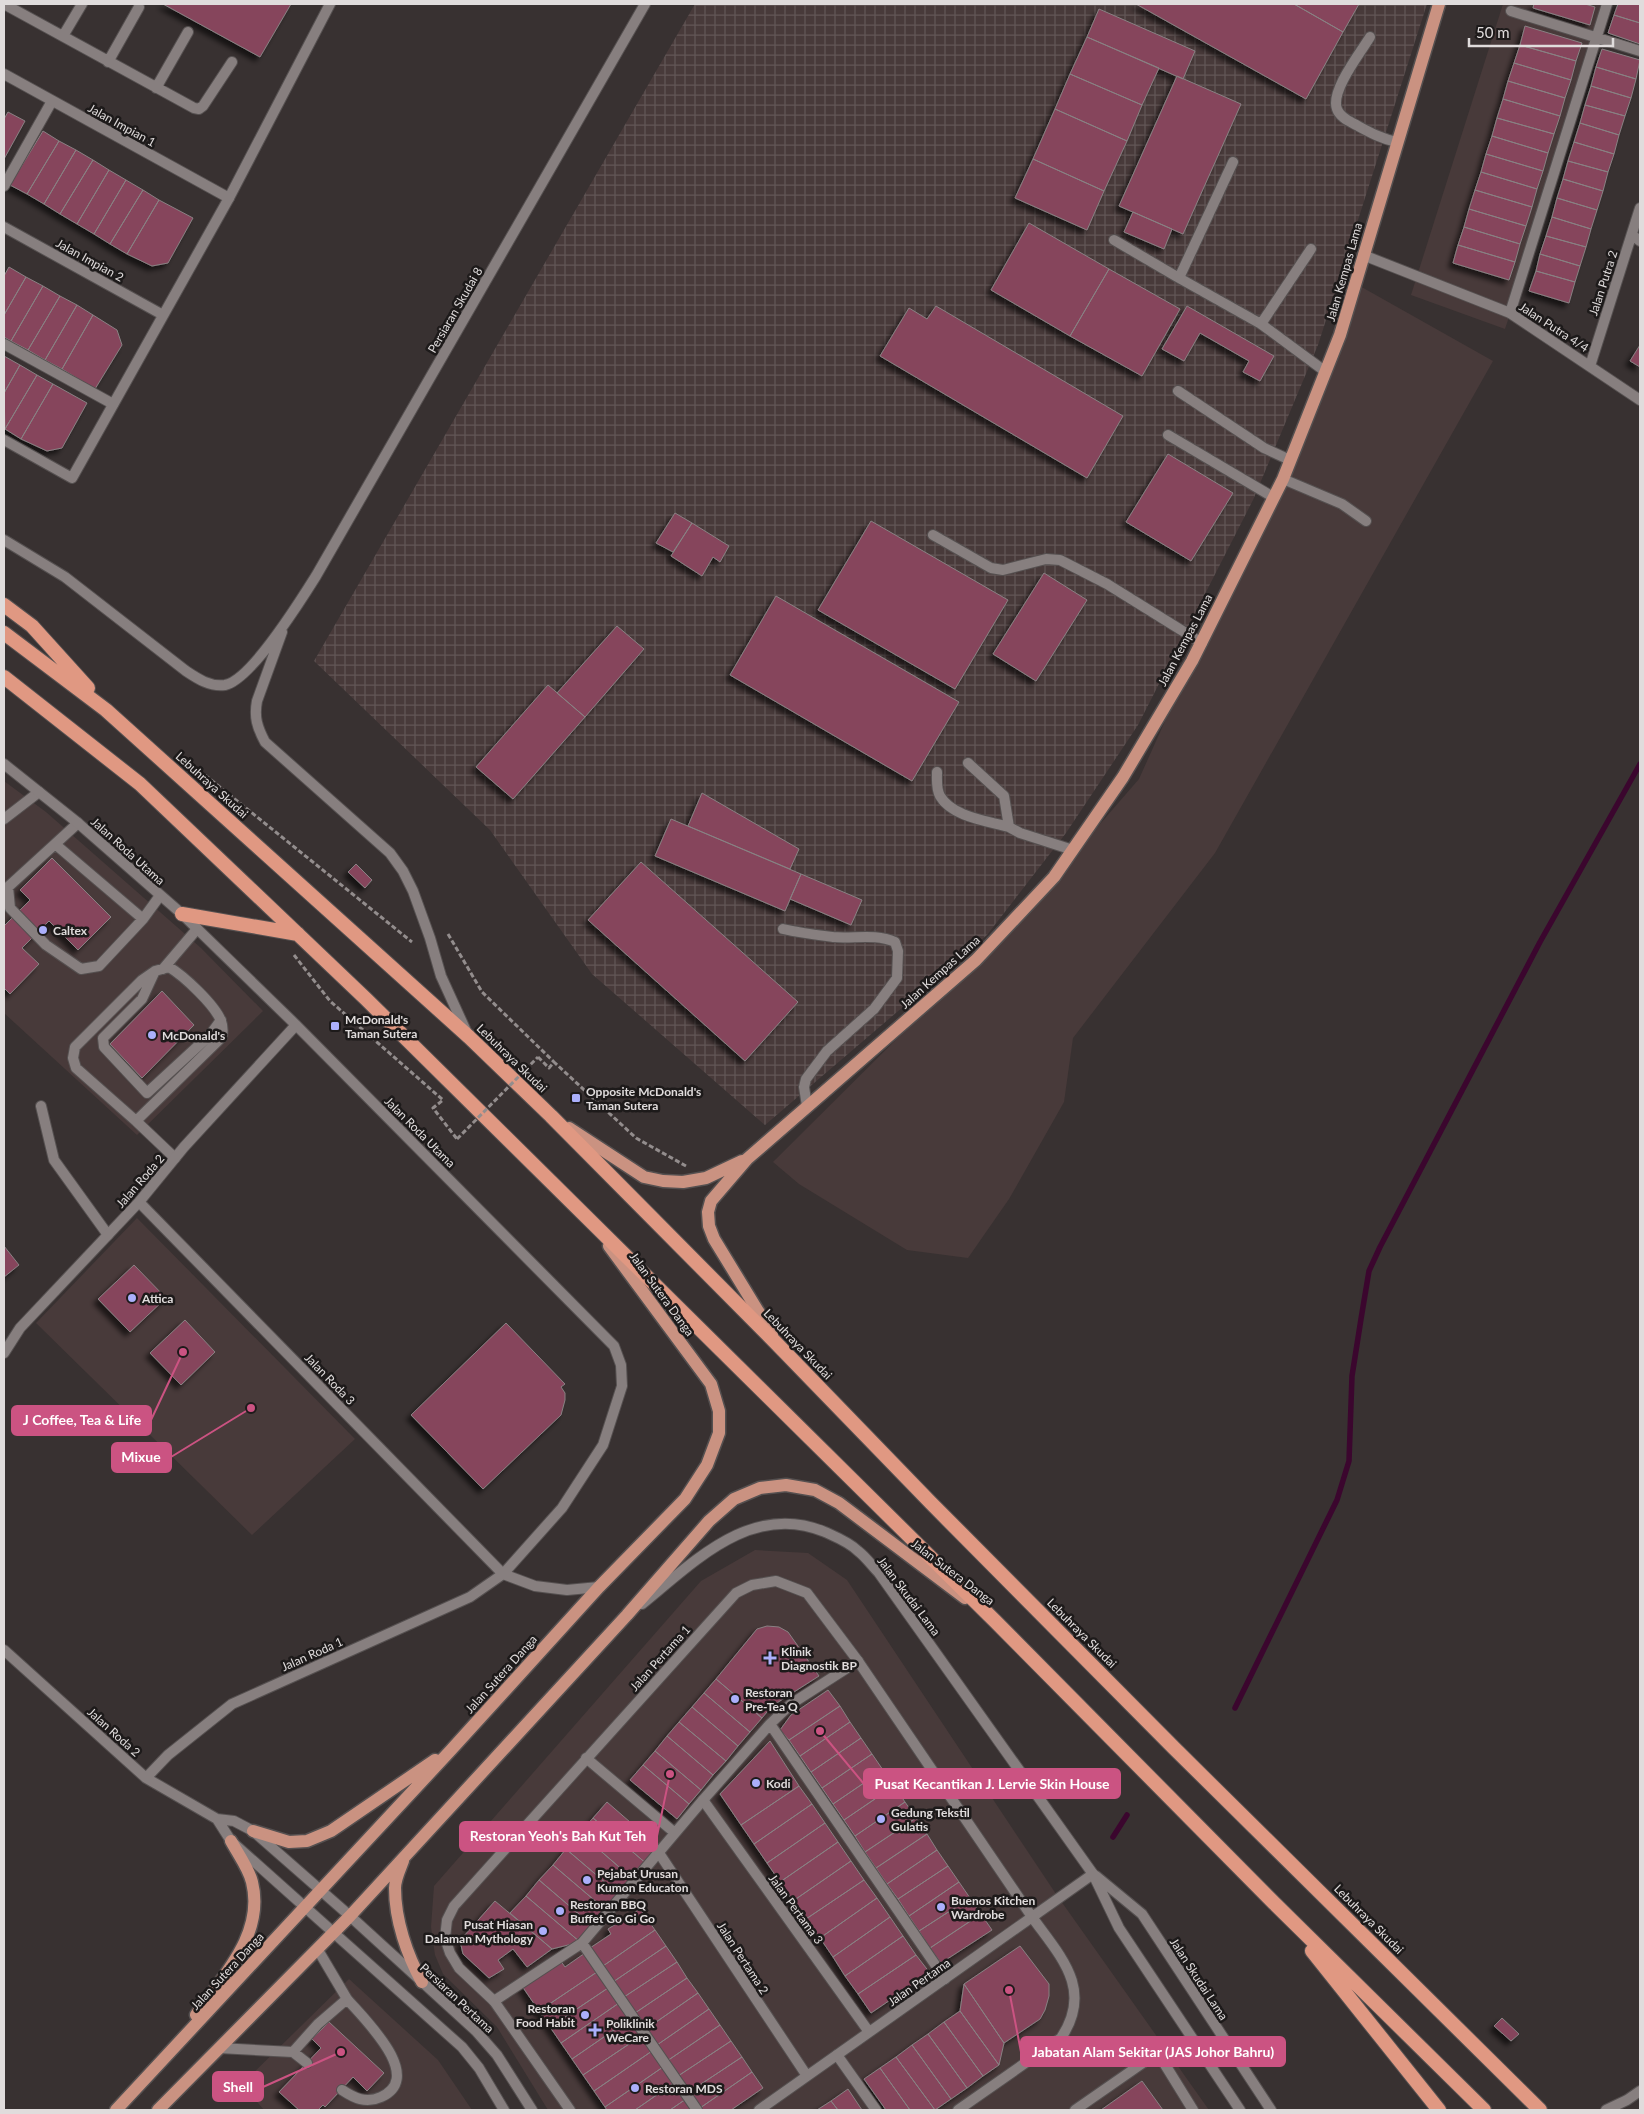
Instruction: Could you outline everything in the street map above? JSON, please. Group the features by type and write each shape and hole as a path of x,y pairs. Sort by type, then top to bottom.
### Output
{"highway":[{"path":"4,605 32,626 65,661 106,710"},
{"name":"Lebuhraya Skudai","path":"4,633 106,710 469,1037 551,1116 966,1538 1540,2110"},
{"path":"4,677 140,784 298,934 590,1219 995,1621 1274,1903 1484,2110"},
{"path":"182,914 298,934"},
{"path":"1274,1903 1439,2110"}],"main road":[{"name":"Jalan Kempas Lama","path":"778,1345 722,1253 709,1226 708,1212 711,1201 747,1159 976,960 1054,877 1123,777 1202,642 1283,479 1340,335 1439,4"},
{"name":"Jalan Kempas Lama","path":"551,1116 644,1177 683,1182 706,1178 747,1159"},
{"name":"Jalan Sutera Danga","path":"116,2110 321,1891 599,1587 685,1499 707,1465 719,1433 719,1411 711,1384 590,1219"},
{"name":"Jalan Sutera Danga","path":"158,2110 318,1950 627,1616 709,1520 734,1499 760,1488 786,1485 815,1490 839,1503 995,1621"},
{"path":"253,1830 289,1842 307,1841 331,1831 374,1800 451,1750"},
{"path":"168,2054 240,1952 252,1928 254,1906 252,1881 231,1841"},
{"path":"405,1857 395,1886 397,1906 410,1961 422,1982"}],"street":[{"path":"64,36 82,4"},
{"path":"4,440 72,478 229,198 330,4"},
{"name":"Persiaran Skudai 8","path":"284,626 316,576 645,4"},
{"path":"1510,313 1607,4"},
{"path":"11,6 108,62 199,109 204,106 232,62"},
{"path":"108,62 139,7"},
{"path":"1511,12 1640,51"},
{"path":"156,88 188,32"},
{"path":"1370,37 1342,82 1336,96 1337,109 1344,118 1383,139 1397,142"},
{"name":"Jalan Impian 1","path":"4,74 229,198"},
{"path":"4,186 52,100"},
{"path":"1179,278 1233,162"},
{"name":"Jalan Putra 2","path":"1590,366 1636,238 1640,208"},
{"name":"Jalan Impian 2","path":"4,227 163,315"},
{"path":"1114,240 1261,324 1326,372"},
{"path":"1261,324 1311,249"},
{"name":"Jalan Putra 4/4","path":"1363,255 1510,313 1640,400"},
{"path":"4,344 113,404"},
{"path":"1178,391 1264,448 1290,460"},
{"path":"1168,435 1274,498"},
{"path":"1283,479 1342,504 1366,520"},
{"path":"933,535 991,568 1003,570 1046,559 1060,560 1107,584 1202,642"},
{"path":"4,540 64,577 186,671 214,685 227,685 242,676 284,626"},
{"path":"284,626 257,701 255,713 257,728 265,742 390,853 402,871 418,907 441,976 469,1037"},
{"path":"968,763 1004,796 1009,827"},
{"name":"Jalan Roda Utama","path":"4,764 78,823 159,896 182,914 296,1025 614,1346 620,1365 622,1386 602,1445 562,1508 503,1574"},
{"path":"937,772 937,786 940,796 953,808 965,814 1009,827 1020,833 1073,850"},
{"path":"6,813 39,792"},
{"path":"78,823 8,887 10,908 46,945 81,969 99,966 143,920 159,896"},
{"path":"55,844 143,920"},
{"path":"197,929 159,970 142,999 103,1038 104,1047 147,1093 210,1035 221,1020"},
{"path":"783,929 834,937 875,936 886,938 895,942 898,951 897,978 874,1009 827,1051 806,1079 804,1087 807,1106"},
{"path":"136,1121 222,1037 221,1020 214,1009 178,972 169,967 159,970 142,980 75,1047 72,1058 76,1068 175,1158"},
{"name":"Jalan Roda 2","path":"4,1353 20,1328 139,1202 175,1158 296,1025"},
{"path":"41,1106 54,1160 108,1235"},
{"name":"Jalan Roda 3","path":"139,1202 503,1574"},
{"name":"Jalan Skudai Lama","path":"627,1616 712,1548 752,1528 773,1524 795,1523 816,1528 836,1536 858,1550 879,1573 1093,1874 1119,1928 1240,2110"},
{"path":"503,1574 535,1586 567,1590 599,1587"},
{"name":"Jalan Roda 1","path":"146,1778 168,1755 232,1704 470,1596 503,1574"},
{"name":"Jalan Pertama 1","path":"570,2110 494,2001 459,1968 450,1953 446,1938 447,1920 454,1906 736,1593 752,1585 776,1581 807,1592 858,1662 1032,1917 1068,1966 1074,1986 1075,2006 1071,2024 1062,2038 958,2110"},
{"name":"Jalan Roda 2","path":"4,1650 146,1778 217,1819 234,1821 253,1830 321,1891"},
{"path":"494,2001 582,1943 770,1724 791,1704 858,1662"},
{"path":"770,1724 945,1979"},
{"path":"586,1758 675,1833"},
{"name":"Jalan Pertama 3","path":"703,1800 869,2032"},
{"name":"Jalan Roda 2","path":"217,1819 231,1841 334,1932"},
{"name":"Jalan Pertama 2","path":"659,1853 807,2076"},
{"name":"Jalan Skudai Lama","path":"1093,1874 1142,1914 1269,2110"},
{"name":"Jalan Pertama","path":"759,2110 1093,1874"},
{"name":"Persiaran Pertama","path":"321,1891 476,2031 496,2055 532,2110"},
{"path":"334,1932 462,2047 479,2068 504,2110"},
{"path":"582,1943 697,2110"},
{"path":"318,1950 347,1999 388,2048 394,2060 397,2077 392,2088 383,2097 368,2101 355,2098 342,2090"},
{"path":"294,2052 318,2024 347,1999"},
{"path":"219,2048 294,2052 307,2063"},
{"path":"837,2055 876,2110"},
{"path":"1075,2110 1147,2060 1156,2059 1164,2063 1194,2110"},
{"path":"1606,2110 1627,2100 1640,2091"}],"path":[{"path":"204,774 412,942"},
{"path":"448,934 482,992 554,1062 636,1138 706,1178"},
{"path":"290,951 330,1001 442,1100 433,1108 457,1139 538,1056 549,1068 554,1062"}],"shaded area":[{"path":"695,4 1427,4 1318,345 1253,500 1138,725 1066,833 987,935 765,1125 592,974 490,830 314,661"},
{"path":"1503,4 1612,4 1505,329 1411,295"},
{"path":"1358,285 1493,361 1215,853 1073,1038 1064,1102 1009,1199 968,1258 907,1250 799,1184 773,1162 976,960 1054,877 1139,779 1192,661 1277,491"},
{"path":"4,781 46,812 201,948 263,1011 137,1135 4,1013"},
{"path":"137,1218 355,1439 252,1535 36,1323"},
{"path":"755,1550 808,1553 847,1580 1056,1894 1209,2110 548,2110 497,2027 443,1974 435,1955 431,1927 434,1886 701,1581"},
{"path":"349,1979 438,2060 472,2110 264,2110 242,2084"}],"building":[{"path":"163,4 291,4 260,57"},
{"path":"1136,4 1294,4 1343,32 1306,99"},
{"path":"1294,4 1359,4 1343,32"},
{"path":"1534,4 1585,4 1595,7 1590,25 1533,8"},
{"path":"1618,4 1640,4 1640,23 1614,15"},
{"path":"1099,9 1195,51 1183,79 1087,37"},
{"path":"1614,15 1640,23 1640,44 1608,33"},
{"path":"1525,26 1582,43 1576,61 1520,45"},
{"path":"1087,37 1159,68 1142,105 1070,74"},
{"path":"1520,45 1576,61 1571,80 1514,63"},
{"path":"1602,49 1640,60 1636,79 1596,67"},
{"path":"1514,63 1571,80 1565,98 1508,81"},
{"path":"1596,67 1636,79 1631,98 1591,86"},
{"path":"1070,74 1142,105 1127,141 1055,109"},
{"path":"1177,76 1241,104 1183,234 1119,206"},
{"path":"1508,81 1565,98 1560,116 1503,99"},
{"path":"1591,86 1631,98 1625,116 1585,105"},
{"path":"1503,99 1560,116 1554,134 1497,118"},
{"path":"1585,105 1625,116 1619,135 1580,123"},
{"path":"1055,109 1127,141 1104,191 1033,159"},
{"path":"8,112 25,121 4,159 4,119"},
{"path":"1497,118 1554,134 1548,153 1492,136"},
{"path":"1580,123 1619,135 1614,154 1574,142"},
{"path":"43,131 59,141 27,194 10,185"},
{"path":"1492,136 1548,153 1543,171 1486,154"},
{"path":"59,141 76,150 44,204 27,194"},
{"path":"1574,142 1614,154 1608,172 1568,161"},
{"path":"76,150 93,160 60,214 44,204"},
{"path":"1486,154 1543,171 1537,189 1481,172"},
{"path":"1033,159 1104,191 1087,230 1015,198"},
{"path":"93,160 109,170 77,224 60,214"},
{"path":"1568,161 1608,172 1603,191 1563,179"},
{"path":"109,170 126,180 94,234 77,224"},
{"path":"1481,172 1537,189 1532,207 1475,190"},
{"path":"1563,179 1603,191 1597,210 1557,198"},
{"path":"126,180 143,190 110,244 94,234"},
{"path":"143,190 159,200 127,254 110,244"},
{"path":"1475,190 1532,207 1526,226 1469,209"},
{"path":"1557,198 1597,210 1591,229 1552,217"},
{"path":"159,200 193,218 168,263 152,266 127,254"},
{"path":"1469,209 1526,226 1520,244 1464,227"},
{"path":"1133,212 1172,229 1164,249 1124,232"},
{"path":"1552,217 1591,229 1586,247 1546,236"},
{"path":"1029,223 1109,269 1070,336 991,290"},
{"path":"1464,227 1520,244 1515,262 1458,245"},
{"path":"1546,236 1586,247 1580,266 1540,254"},
{"path":"1458,245 1515,262 1509,280 1453,263"},
{"path":"1540,254 1580,266 1575,282 1536,271"},
{"path":"9,267 26,277 4,315 4,276"},
{"path":"1109,269 1180,309 1142,376 1070,336"},
{"path":"1536,271 1575,282 1569,303 1529,291"},
{"path":"26,277 43,286 11,341 4,337 4,315"},
{"path":"43,286 60,296 28,350 11,341"},
{"path":"60,296 77,305 45,360 28,350"},
{"path":"77,305 93,315 62,369 45,360"},
{"path":"936,306 1123,416 1087,478 880,356 909,308 927,319"},
{"path":"1187,306 1274,356 1260,381 1243,372 1249,361 1200,333 1184,361 1162,349"},
{"path":"93,315 117,330 122,345 95,389 62,369"},
{"path":"1640,345 1640,367 1630,361"},
{"path":"4,356 20,365 4,393"},
{"path":"20,365 37,375 5,429 4,393"},
{"path":"37,375 53,384 21,439 5,429"},
{"path":"53,384 87,403 62,448 47,451 21,439"},
{"path":"1168,454 1233,493 1191,561 1126,522"},
{"path":"675,513 692,523 673,552 656,543"},
{"path":"871,521 1008,600 955,689 818,610"},
{"path":"692,523 729,546 720,562 713,557 702,576 671,556"},
{"path":"1044,573 1087,600 1036,681 993,654"},
{"path":"776,596 959,702 912,781 730,675"},
{"path":"617,626 644,649 585,717 557,693"},
{"path":"548,685 585,717 513,799 476,767"},
{"path":"702,793 799,849 790,869 688,826"},
{"path":"671,819 801,874 785,911 655,856"},
{"path":"52,858 111,917 78,950 49,921 22,948 39,964 10,994 4,988 4,926 30,900 20,890"},
{"path":"641,862 798,1002 745,1061 588,920"},
{"path":"356,864 372,880 365,888 348,872"},
{"path":"801,874 862,900 851,925 790,899"},
{"name":"McDonald's","path":"162,991 194,1025 142,1078 110,1044"},
{"path":"4,1246 19,1265 4,1277"},
{"name":"Attica","path":"134,1265 166,1298 130,1332 98,1299"},
{"path":"185,1320 215,1352 181,1385 150,1353"},
{"path":"506,1323 565,1384 561,1387 565,1393 565,1400 561,1415 483,1489 411,1415"},
{"path":"767,1626 779,1627 788,1632 819,1676 772,1706 762,1718 716,1679 757,1629"},
{"path":"716,1679 762,1718 750,1732 704,1693"},
{"path":"828,1690 840,1706 789,1740 780,1730 791,1715"},
{"path":"704,1693 750,1732 738,1746 692,1707"},
{"path":"840,1706 850,1722 800,1756 789,1740"},
{"path":"692,1707 738,1746 726,1761 679,1722"},
{"path":"679,1722 726,1761 713,1775 667,1736"},
{"path":"850,1722 861,1738 811,1772 800,1756"},
{"path":"667,1736 713,1775 701,1790 655,1751"},
{"path":"861,1738 872,1754 822,1788 811,1772"},
{"path":"770,1741 799,1786 741,1825 720,1794"},
{"path":"655,1751 701,1790 689,1804 643,1765"},
{"path":"872,1754 883,1770 833,1804 822,1788"},
{"path":"643,1765 689,1804 677,1819 630,1780"},
{"path":"883,1770 894,1786 844,1820 833,1804"},
{"path":"799,1786 812,1804 754,1844 741,1825"},
{"path":"894,1786 905,1802 855,1836 844,1820"},
{"path":"607,1802 661,1849 648,1865 593,1818"},
{"path":"905,1802 916,1818 865,1852 855,1836"},
{"path":"812,1804 825,1823 767,1863 754,1844"},
{"path":"593,1818 648,1865 634,1880 580,1833"},
{"path":"916,1818 927,1834 876,1868 865,1852"},
{"path":"825,1823 838,1842 780,1882 767,1863"},
{"path":"580,1833 634,1880 621,1896 566,1849"},
{"path":"927,1834 937,1850 887,1884 876,1868"},
{"path":"838,1842 851,1861 793,1901 780,1882"},
{"path":"566,1849 621,1896 607,1911 553,1865"},
{"path":"937,1850 948,1866 898,1899 887,1884"},
{"path":"851,1861 864,1880 806,1919 793,1901"},
{"path":"553,1865 607,1911 594,1927 539,1880"},
{"path":"948,1866 959,1882 909,1916 898,1899"},
{"path":"539,1880 594,1927 580,1942 526,1896"},
{"path":"864,1880 877,1898 820,1938 806,1919"},
{"path":"959,1882 970,1898 919,1931 909,1916"},
{"path":"526,1896 580,1942 552,1949 510,1913"},
{"path":"877,1898 890,1917 833,1957 820,1938"},
{"path":"970,1898 981,1914 930,1948 919,1931"},
{"path":"495,1901 552,1949 527,1967 513,1949 498,1960 504,1969 489,1978 463,1954 461,1945 464,1936"},
{"path":"640,1909 655,1930 603,1966 590,1948 611,1934 608,1929"},
{"path":"981,1914 992,1930 941,1963 930,1948"},
{"path":"890,1917 903,1936 845,1976 833,1957"},
{"path":"655,1930 666,1946 613,1982 603,1966"},
{"path":"903,1936 916,1955 858,1994 845,1976"},
{"path":"666,1946 677,1962 624,1997 613,1982"},
{"path":"1020,1946 1049,1984 1049,1996 1040,2019 1004,2043 964,1984"},
{"path":"585,1953 597,1972 539,2011 522,1986 560,1960 565,1967"},
{"path":"916,1955 930,1973 871,2013 858,1994"},
{"path":"677,1962 687,1978 635,2013 624,1997"},
{"path":"597,1972 608,1988 550,2027 539,2011"},
{"path":"687,1978 698,1993 646,2029 635,2013"},
{"path":"964,1984 1004,2043 999,2065 960,2011"},
{"path":"608,1988 619,2003 561,2043 550,2027"},
{"path":"698,1993 709,2009 657,2045 646,2029"},
{"path":"619,2003 630,2019 572,2059 561,2043"},
{"path":"709,2009 720,2025 667,2061 657,2045"},
{"path":"960,2011 999,2065 983,2076 944,2022"},
{"path":"1502,2018 1519,2034 1511,2041 1494,2026"},
{"path":"630,2019 641,2036 583,2075 572,2059"},
{"path":"329,2022 384,2073 367,2091 353,2077 325,2107 323,2105 318,2110 299,2110 279,2092 321,2048 312,2039"},
{"path":"944,2022 983,2076 967,2088 928,2034"},
{"path":"720,2025 731,2041 678,2076 667,2061"},
{"path":"928,2034 967,2088 951,2099 912,2045"},
{"path":"641,2036 652,2051 594,2091 583,2075"},
{"path":"731,2041 742,2057 689,2092 678,2076"},
{"path":"912,2045 951,2099 935,2110 896,2057"},
{"path":"652,2051 663,2067 605,2107 594,2091"},
{"path":"742,2057 752,2072 700,2108 689,2092"},
{"path":"896,2057 935,2110 910,2110 880,2068"},
{"path":"663,2067 674,2083 635,2110 607,2110 605,2107"},
{"path":"880,2068 910,2110 886,2110 864,2079"},
{"path":"752,2072 763,2088 731,2110 702,2110 700,2108"},
{"path":"1142,2081 1163,2110 1101,2110"},
{"path":"674,2083 686,2099 670,2110 635,2110"},
{"path":"848,2089 862,2110 838,2110 831,2101"},
{"path":"686,2099 693,2110 670,2110"},
{"path":"831,2101 838,2110 817,2110"}],"waterway":[{"path":"1235,1708 1337,1500 1349,1461 1352,1376 1369,1271 1540,942 1640,764"},
{"path":"1113,1837 1127,1815"}],"place":[{"name":"Caltex","path":"43,930"},
{"name":"McDonald's Taman Sutera","path":"335,1026"},
{"name":"McDonald's","path":"152,1035"},
{"name":"Opposite McDonald's Taman Sutera","path":"576,1098"},
{"name":"Attica","path":"132,1298"},
{"name":"J Coffee, Tea & Life","path":"183,1352"},
{"name":"Mixue","path":"251,1408"},
{"name":"Klinik Diagnostik BP","path":"770,1658"},
{"name":"Restoran Pre-Tea Q","path":"735,1699"},
{"name":"Pusat Kecantikan J. Lervie Skin House","path":"820,1731"},
{"name":"Restoran Yeoh's Bah Kut Teh","path":"670,1774"},
{"name":"Kodi","path":"756,1783"},
{"name":"Gedung Tekstil Gulatis","path":"881,1819"},
{"name":"Pejabat Urusan Kumon Educaton","path":"587,1880"},
{"name":"Buenos Kitchen Wardrobe","path":"941,1907"},
{"name":"Restoran BBQ Buffet Go Gi Go","path":"560,1911"},
{"name":"Pusat Hiasan Dalaman Mythology","path":"543,1931"},
{"name":"Jabatan Alam Sekitar (JAS Johor Bahru)","path":"1009,1990"},
{"name":"Restoran Food Habit","path":"585,2015"},
{"name":"Poliklinik WeCare","path":"595,2030"},
{"name":"Shell","path":"341,2052"},
{"name":"Restoran MDS","path":"635,2088"}]}
